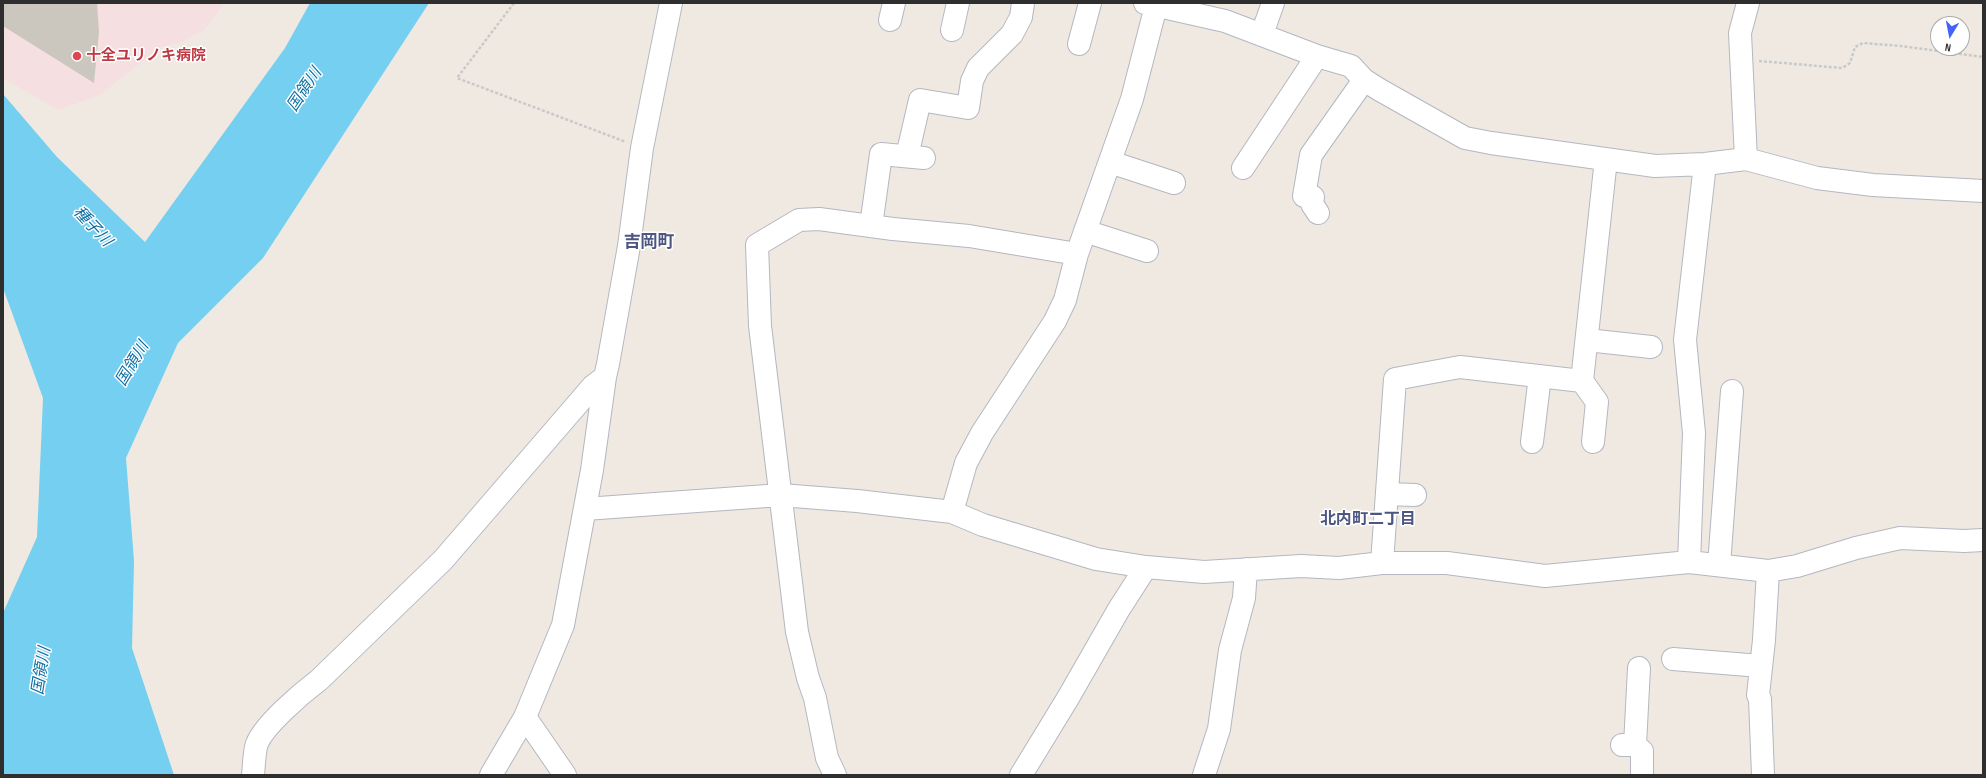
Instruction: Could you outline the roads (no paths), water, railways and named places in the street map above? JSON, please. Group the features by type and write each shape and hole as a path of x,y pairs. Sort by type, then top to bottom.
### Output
{"street":[{"path":"491,775 525,718 563,625 585,509 604,377 608,364 629,246 642,148 671,3"},
{"path":"952,30 958,3"},
{"path":"871,226 881,154 916,157 920,100 968,108 972,81 978,68 1012,34 1021,17 1023,3"},
{"path":"1079,44 1090,3"},
{"path":"1262,34 1273,3"},
{"path":"1746,159 1740,33 1748,3"},
{"path":"952,512 966,463 982,433 1056,321 1065,300 1077,254 1132,99 1162,5 1225,21 1317,56 1351,66 1364,80 1465,138 1655,166 1705,164 1746,159 1817,178 1873,185 1983,192"},
{"path":"1243,168 1317,56"},
{"path":"1318,213 1312,204 1313,197 1304,196 1311,155 1364,80"},
{"path":"1593,442 1597,402 1582,381 1606,159"},
{"path":"1110,162 1174,183"},
{"path":"1689,562 1694,433 1685,340 1705,164"},
{"path":"835,775 827,758 815,698 808,678 797,632 760,326 757,245 799,220 819,219 969,236 1077,254"},
{"path":"1085,231 1147,251"},
{"path":"1586,340 1651,347"},
{"path":"1382,563 1395,379 1460,367 1582,381"},
{"path":"1532,442 1540,376"},
{"path":"253,775 256,747 273,721 319,680 443,560 593,386 604,377"},
{"path":"1719,566 1732,391"},
{"path":"1387,494 1415,495"},
{"path":"585,509 781,495 952,512 983,525 1096,559 1146,567 1204,572 1301,566 1339,568 1382,563 1446,562 1545,576 1689,562 1768,571 1796,566 1856,548 1900,538 1964,541 1983,540"},
{"path":"1021,775 1068,698 1119,608 1146,567"},
{"path":"1204,775 1219,729 1230,650 1244,598 1246,569"},
{"path":"1762,775 1760,699 1758,695 1764,640 1768,571"},
{"path":"1673,659 1761,666"},
{"path":"1634,677 1628,745 1642,751 1642,775"},
{"path":"525,718 566,775"}],"water":[{"path":"310,3 429,3 263,258 178,343 126,458 134,561 132,648 174,775 3,775 3,613 37,537 43,398 3,288 3,94 57,157 145,242 285,48"}],"place":[{"name":"十全ユリノキ病院","path":"77,56"}],"district":[{"name":"吉岡町","path":"649,243"},
{"name":"北内町二丁目","path":"1368,520"}],"water label":[{"name":"国領川","path":"305,90"},
{"name":"種子川","path":"92,227"},
{"name":"国領川","path":"133,364"},
{"name":"国領川","path":"42,671"}]}
